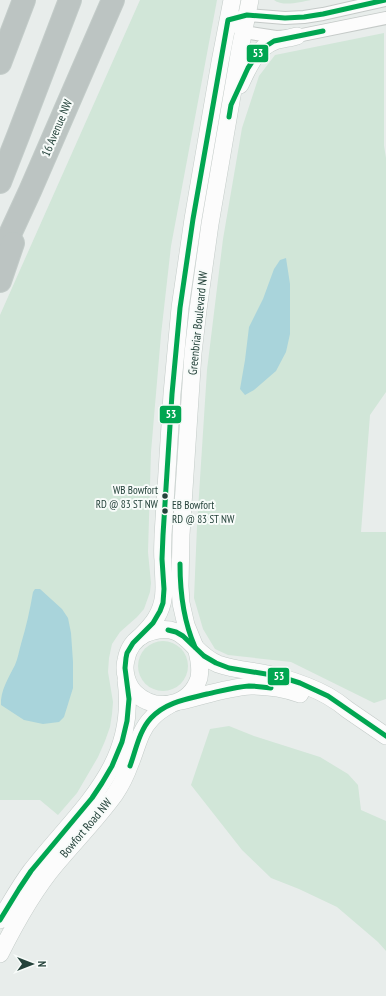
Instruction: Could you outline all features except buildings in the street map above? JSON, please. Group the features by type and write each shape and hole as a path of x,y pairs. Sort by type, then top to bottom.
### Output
{"highway":[{"path":"1,62 24,0"},
{"path":"0,182 70,0"},
{"name":"16 Avenue NW","path":"0,256 113,0"},
{"path":"0,281 30,191"}],"street":[{"name":"Greenbriar Boulevard NW","path":"140,637 157,617 163,602 165,583 162,558 163,535 172,394 180,308 193,219 232,0"},
{"path":"228,20 247,16 285,18 304,17 385,0"},
{"name":"Greenbriar Boulevard NW","path":"195,647 186,625 181,603 180,586 181,535 193,353 210,224 247,16"},
{"path":"247,16 276,36 297,36"},
{"path":"231,105 248,68 260,50 274,41 386,18"},
{"path":"348,709 289,690 251,686 175,703 154,704 139,697 133,691 126,676 125,661 131,646 140,637 152,632 167,630 176,632 183,636 204,656 216,663 229,668 278,676 300,683 328,696 385,733"},
{"path":"175,703 191,692 198,678 200,663 195,647"},
{"name":"Bowfort Road NW","path":"0,920 30,872 97,791 113,766 125,733 128,694 126,676"},
{"name":"Bowfort Road NW","path":"0,954 33,895 55,864 94,820 123,781 141,733 146,725 158,712 175,703"}],"green space":[{"path":"140,0 217,0 171,246 161,335 151,452 148,552 151,583 150,592 144,609 120,632 112,644 108,672 113,702 110,727 98,757 77,793 58,815 40,800 0,800 0,315"},
{"path":"274,0 311,0 287,4"},
{"path":"384,33 384,146 386,158 386,392 370,415 361,532 386,532 386,699 374,703 291,662 228,655 215,649 203,629 194,598 207,370 223,239 242,128 259,76 275,55"},
{"path":"163,641 177,645 184,652 188,666 184,680 177,687 163,691 149,687 142,680 138,666 142,652 149,645"},
{"path":"229,726 254,736 320,757 348,774 358,785 361,810 386,821 386,951 378,942 337,907 271,878 242,850 191,785 210,729"}],"water":[{"path":"286,258 290,284 290,334 286,352 276,371 254,390 245,395 240,389 249,327 263,299 274,269 280,260"},
{"path":"35,589 40,589 62,609 68,618 71,633 73,662 73,688 64,717 59,722 43,724 24,720 1,705 3,689 17,660 33,592"}],"transit line":[{"name":"53","path":"0,920 31,871 92,798 112,766 122,742 127,721 129,699 125,668 127,653 133,643 153,623 163,603 163,535 172,394 180,308 193,219 228,20 247,15 285,18 304,17 385,0"},
{"name":"53","path":"229,117 231,105 248,68 260,50 274,41 323,31"},
{"name":"53","path":"180,564 183,606 195,647"},
{"name":"53","path":"168,630 183,636 204,656 216,663 229,668 278,676 300,683 328,696 386,736"},
{"name":"53","path":"130,766 138,741 147,723 163,708 184,700 233,688 249,686 271,688"}],"place":[{"name":"WB Bowfort RD @ 83 ST NW","path":"165,496"},
{"name":"EB Bowfort RD @ 83 ST NW","path":"165,511"}]}
